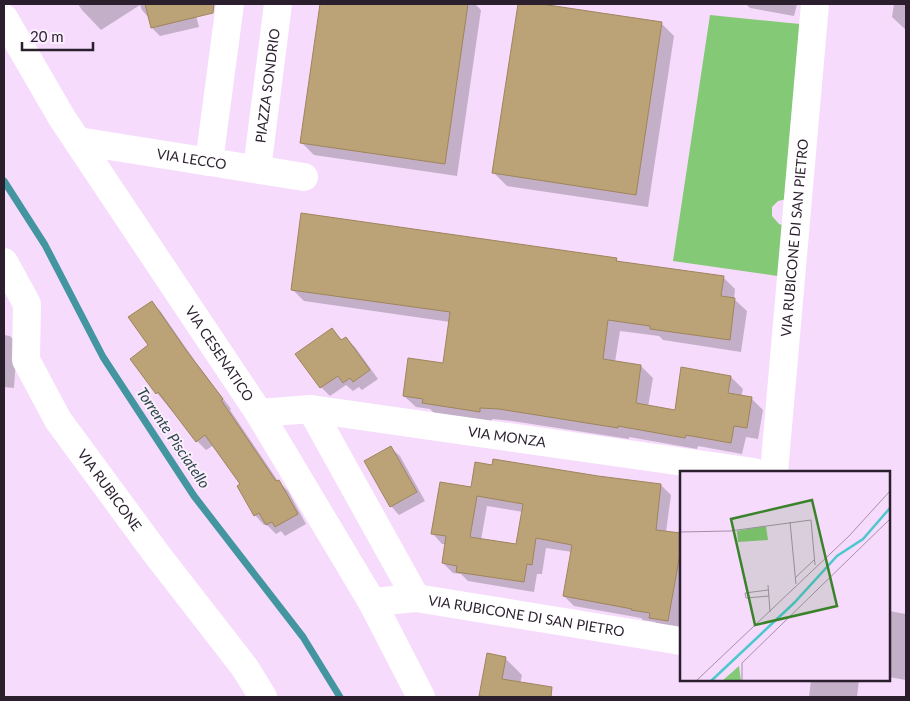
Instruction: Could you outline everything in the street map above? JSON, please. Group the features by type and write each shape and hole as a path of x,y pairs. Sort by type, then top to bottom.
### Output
{"street":[{"path":"209,162 230,4"},
{"name":"PIAZZA SONDRIO","path":"257,169 278,4"},
{"name":"VIA RUBICONE DI SAN PIETRO","path":"774,471 814,4"},
{"name":"VIA CESENATICO","path":"4,18 62,118 260,413 372,602 421,697"},
{"name":"VIA LECCO","path":"78,141 304,177"},
{"name":"VIA RUBICONE","path":"4,262 27,304 26,360 58,420 155,552 245,668 263,697"},
{"path":"311,409 416,598"},
{"name":"VIA MONZA","path":"260,413 311,409 747,471"},
{"name":"VIA RUBICONE DI SAN PIETRO","path":"372,602 416,598 680,641"}],"green space":[{"path":"710,15 800,24 791,198 778,201 772,207 772,216 779,224 788,227 785,277 673,261"}],"building":[{"path":"145,4 214,4 213,13 151,28"},
{"path":"320,4 468,4 445,164 300,143"},
{"path":"518,4 541,4 662,22 636,195 492,173"},
{"path":"301,213 617,258 616,261 724,276 721,296 735,298 730,340 650,329 650,326 608,320 603,359 641,365 636,403 675,410 681,367 731,376 728,393 752,397 747,428 734,426 731,443 686,435 685,438 618,426 618,428 499,409 480,408 480,412 422,403 423,399 403,396 408,358 443,363 450,312 291,290"},
{"path":"152,301 223,399 221,400 276,481 279,480 298,514 275,527 272,522 266,525 259,513 254,516 237,486 240,484 205,435 196,442 130,359 148,345 128,317"},
{"path":"332,328 341,340 346,337 370,370 353,382 350,378 343,383 338,376 320,388 295,354"},
{"path":"391,446 417,492 390,507 364,461"},
{"path":"493,459 661,484 656,530 680,533 680,554 668,621 649,618 650,613 563,596 572,545 536,538 532,565 527,564 524,582 456,572 457,566 442,563 446,536 431,534 440,482 471,487 475,462 492,465","holes":["477,496 523,504 516,544 470,537"]},
{"path":"487,653 506,657 502,679 552,687 551,697 479,696"}],"waterway":[{"name":"Torrente Pisciatello","path":"4,181 45,245 103,357 194,496 303,637 340,697"}]}
